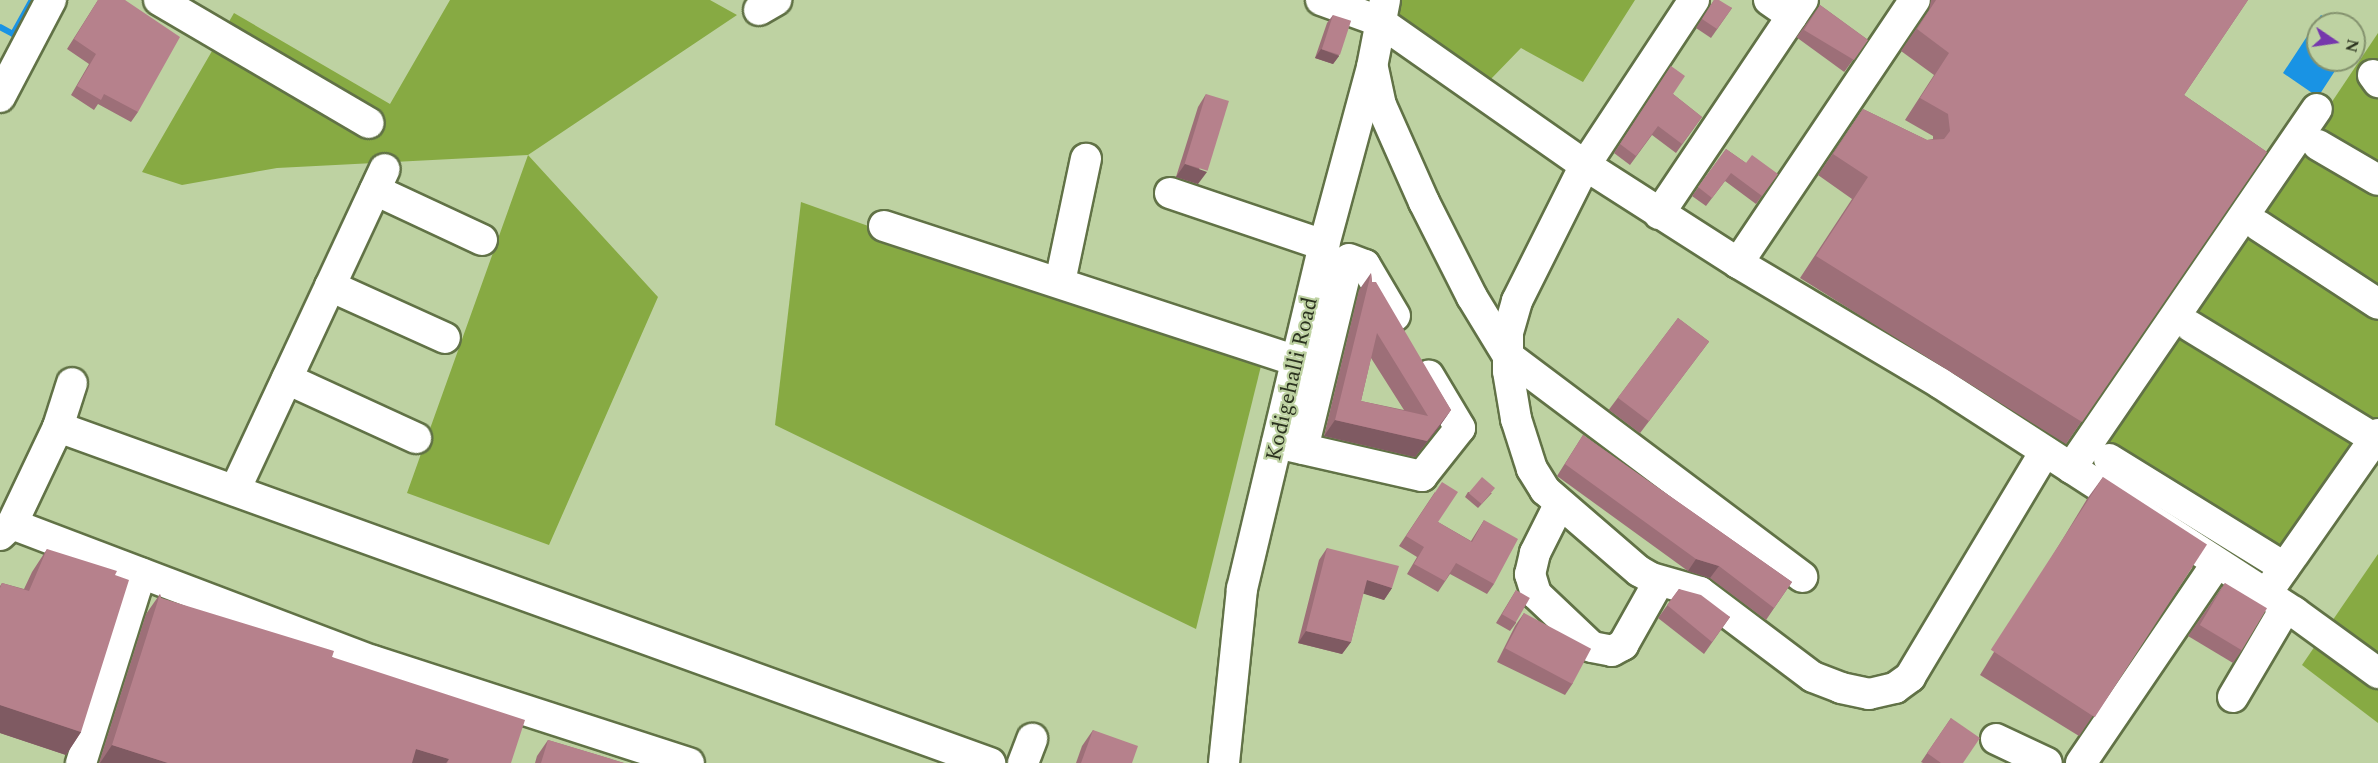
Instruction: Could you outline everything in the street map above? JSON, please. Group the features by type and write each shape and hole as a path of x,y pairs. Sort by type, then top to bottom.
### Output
{"street":[{"path":"0,97 7,64 51,0"},
{"path":"159,0 369,123"},
{"path":"1321,0 1382,10 1585,165 1738,263 1940,383 2275,601 2378,673"},
{"path":"1694,0 1585,165 1517,301 1508,332 1508,356 1516,419 1532,469 1559,505 1639,571 1659,581 1700,592 1813,677 1841,688 1869,694 1895,688 1910,676 2045,451"},
{"path":"1738,263 1915,0"},
{"path":"1659,214 1788,5"},
{"name":"Kodigehalli Road","path":"1224,763 1242,589 1290,446 1297,361 1329,264 1372,67 1382,10"},
{"path":"1372,67 1381,105 1424,202 1472,297 1508,356 1802,577"},
{"path":"1842,109 1870,123"},
{"path":"2071,468 2317,109"},
{"path":"2318,145 2378,180"},
{"path":"1060,282 1086,159"},
{"path":"235,490 380,179 482,240"},
{"path":"1170,194 1329,264 1349,259 1365,265 1460,428 1422,476 1290,446 1329,264"},
{"path":"885,226 1297,361"},
{"path":"2259,226 2378,304"},
{"path":"330,286 445,338"},
{"path":"2190,326 2376,436 2284,567 2275,601 2233,698"},
{"path":"287,380 416,438"},
{"path":"72,383 58,427 6,529 141,573 373,661 689,763"},
{"path":"58,427 990,763"},
{"path":"2109,459 2284,567"},
{"path":"1559,505 1535,553 1530,574 1536,594 1592,647 1612,651 1623,645 1659,581"},
{"path":"2081,763 2217,563"},
{"path":"81,763 141,573"},
{"path":"1996,739 2047,763"}],"green space":[{"path":"450,0 710,0 737,15 528,155 277,168 182,185 142,172 234,13 390,104"},
{"path":"1391,0 1635,0 1583,82 1521,48 1489,81 1388,6"},
{"path":"2378,33 2378,457 2287,582 2093,459 2352,72 2366,72 2366,51"},
{"path":"528,155 658,297 549,545 407,493"},
{"path":"801,202 1261,366 1196,629 775,425"},
{"path":"2378,554 2378,723 2302,665"}],"water":[{"path":"2306,38 2306,72 2334,72 2318,97 2283,73"}],"building":[{"path":"98,0 125,0 180,37 138,112 104,94 101,100 77,86 96,54 74,39"},
{"path":"1714,0 1719,0 1732,8 1717,29 1702,19"},
{"path":"1936,0 2248,0 2184,95 2267,152 2082,422 1816,256 1868,177 1833,154 1863,109 1927,140 1944,139 1950,131 1948,114 1920,98 1949,53 1917,29"},
{"path":"1820,5 1868,40 1854,60 1804,30"},
{"path":"1333,15 1351,21 1340,55 1322,49"},
{"path":"1671,66 1685,76 1673,94 1702,117 1682,144 1658,126 1636,156 1620,144"},
{"path":"1206,94 1229,101 1208,171 1185,164"},
{"path":"1726,149 1746,163 1752,155 1778,174 1762,196 1731,173 1712,198 1698,187"},
{"path":"1371,273 1372,282 1376,282 1451,410 1427,441 1335,420","holes":["1377,333 1428,416 1361,401"]},
{"path":"1678,318 1709,341 1649,421 1618,398"},
{"path":"1583,435 1792,582 1774,608 1719,566 1696,559 1565,464"},
{"path":"1482,477 1495,488 1482,504 1469,493"},
{"path":"2103,477 2207,545 2095,717 1991,650"},
{"path":"1442,482 1458,492 1438,522 1472,542 1484,520 1518,539 1494,584 1456,563 1445,581 1414,564 1424,547 1406,536"},
{"path":"1327,548 1399,566 1392,588 1367,580 1351,642 1306,631"},
{"path":"47,549 117,571 115,575 129,580 81,732 0,705 0,588 2,583 29,591"},
{"path":"2225,583 2267,608 2242,650 2200,625"},
{"path":"1679,589 1701,595 1730,617 1712,642 1667,605"},
{"path":"1516,590 1530,598 1516,622 1502,614"},
{"path":"160,594 161,598 334,651 332,657 525,720 511,763 447,763 449,759 416,749 412,763 168,763 112,745"},
{"path":"1524,613 1591,649 1572,684 1505,648"},
{"path":"1951,718 1980,738 1963,763 1941,763 1927,753"},
{"path":"1093,730 1138,746 1132,763 1081,763"},
{"path":"548,740 624,763 541,763"}],"waterway":[{"path":"0,27 13,34 32,0"}]}
